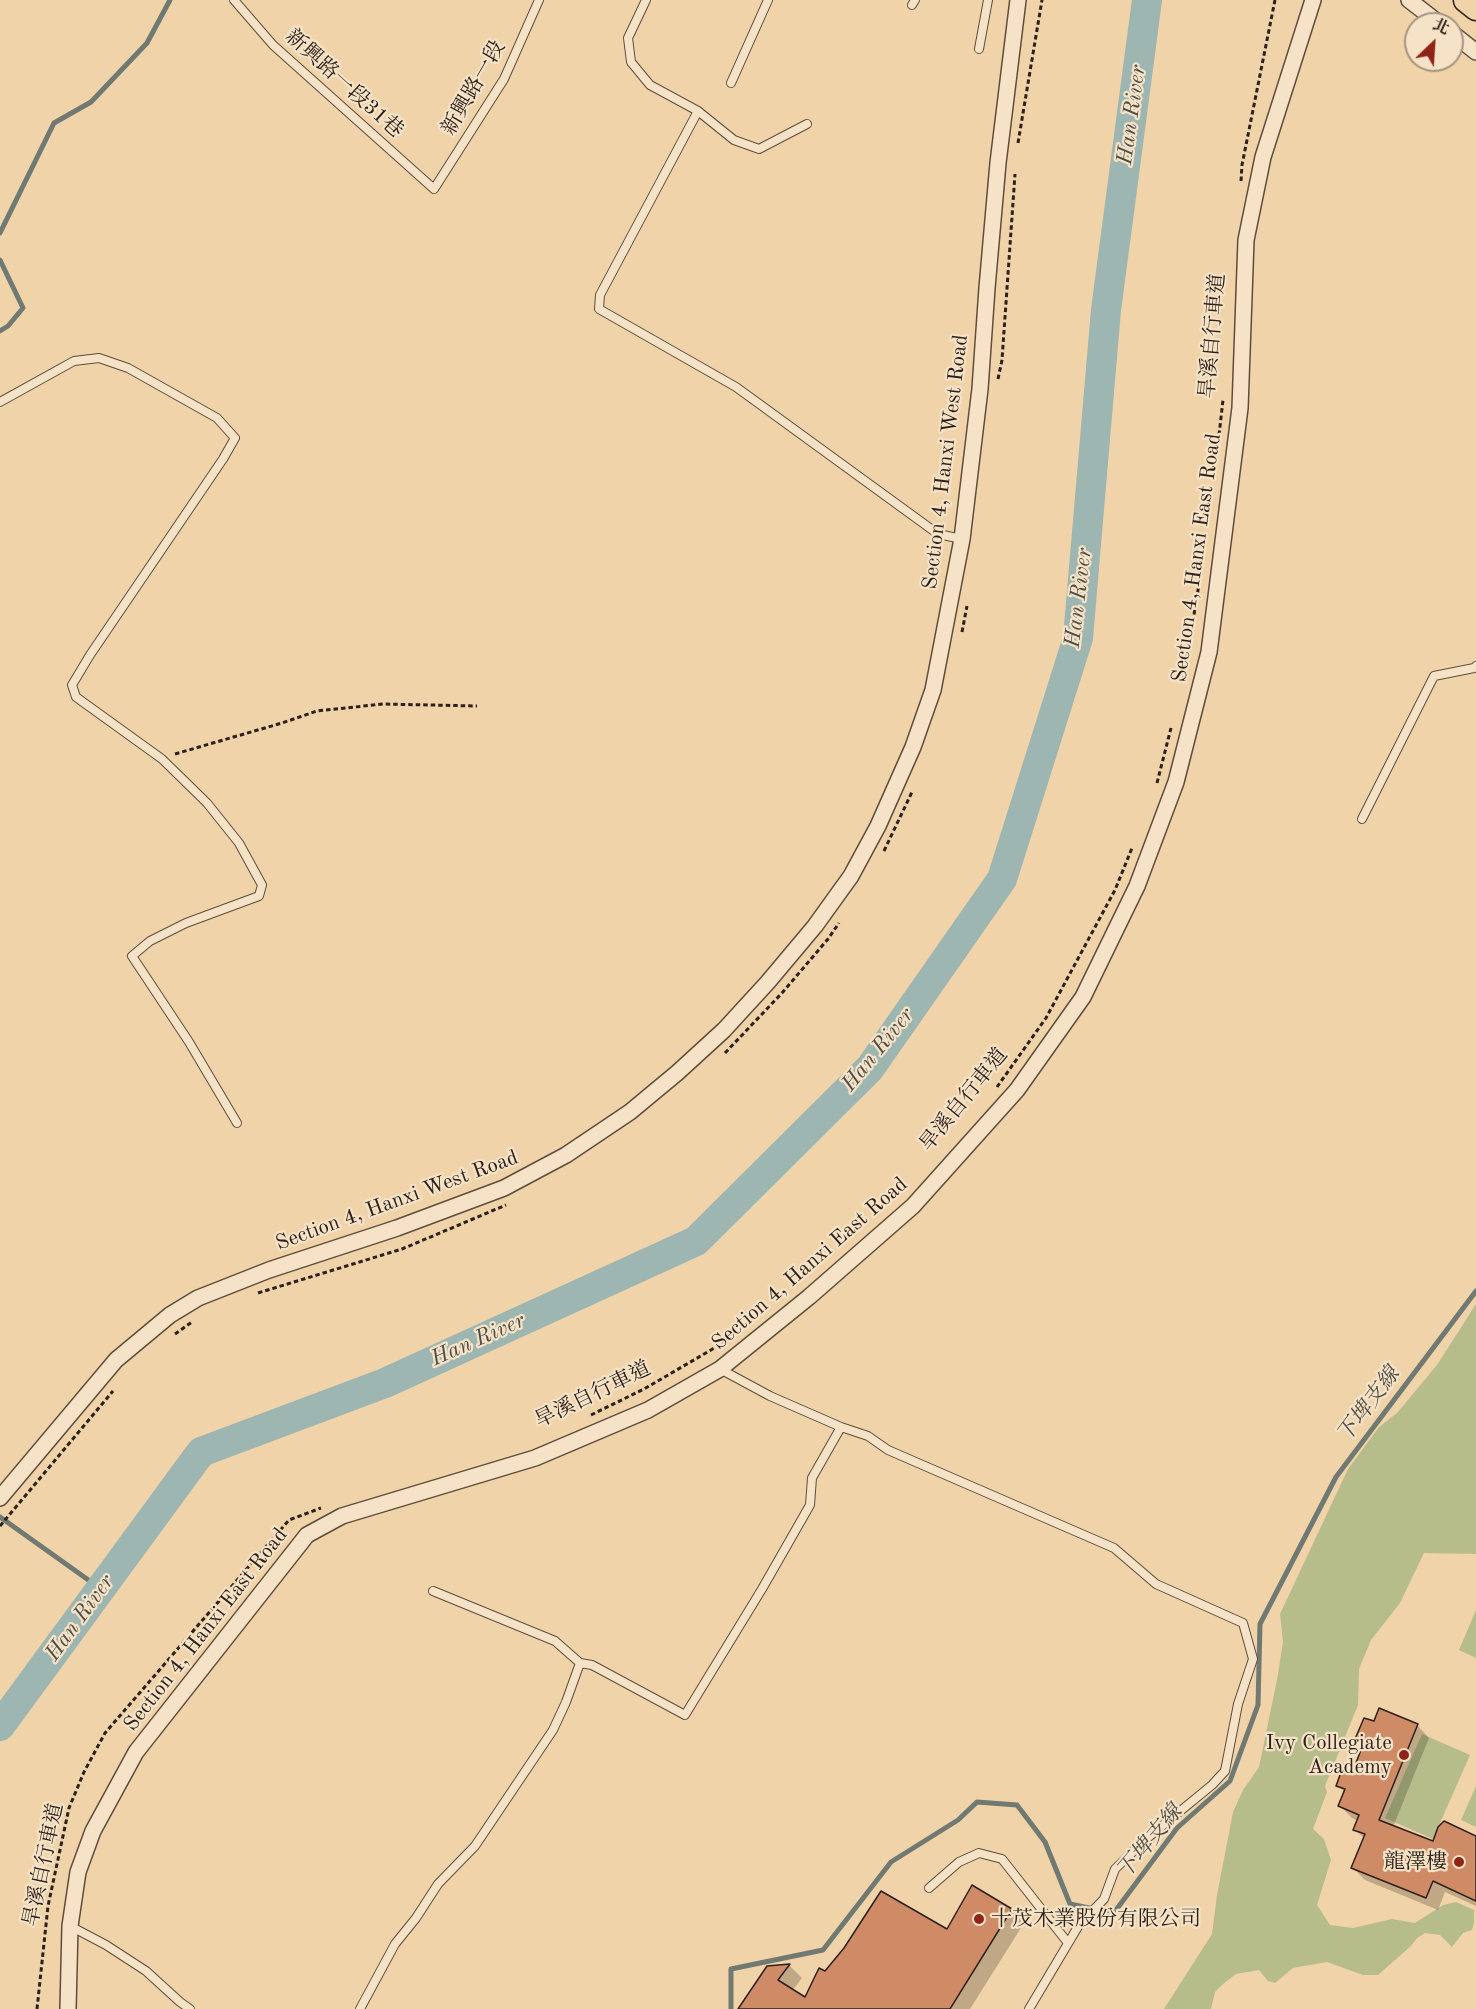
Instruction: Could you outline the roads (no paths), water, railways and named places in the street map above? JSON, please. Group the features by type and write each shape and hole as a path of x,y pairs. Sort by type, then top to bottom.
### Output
{"highway":[{"path":"1466,0 1476,8"}],"street":[{"name":"Section 4, Hanxi West Road","path":"0,1498 116,1360 170,1315 198,1298 230,1285 397,1228 504,1188 566,1155 630,1112 724,1030 815,926 851,876 878,826 913,747 933,690 962,539 980,389 998,163 1018,0"},
{"name":"Section 4, Hanxi East Road","path":"68,2009 70,1926 78,1872 93,1831 136,1752 307,1535 342,1516 535,1458 648,1410 720,1369 809,1297 913,1206 1017,1090 1083,997 1137,886 1176,782 1209,652 1240,408 1246,240 1263,157 1314,0"},
{"path":"1409,0 1424,12"},
{"path":"1464,42 1476,52"}],"lane":[{"name":"新興路一段31巷","path":"234,0 273,45 434,189"},
{"name":"新興路一段","path":"434,189 504,79 539,0"},
{"path":"646,0 628,38 632,62 650,85 698,111 734,140 759,149 807,124"},
{"path":"731,83 768,0"},
{"path":"979,49 988,0"},
{"path":"698,111 600,296 599,309 736,387 938,534 962,539"},
{"path":"0,402 74,361 99,358 128,368 217,418 235,438 72,685 76,697 162,759 207,803 239,843 262,885 259,896 186,923 150,941 132,956 189,1042 237,1123"},
{"path":"1362,819 1434,676 1476,666"},
{"path":"720,1369 770,1396 841,1427 868,1436 888,1450 1113,1548 1156,1584 1243,1623 1253,1659 1238,1704 1225,1771 1212,1785 1145,1840 1115,1869 1104,1899 1079,1925 1029,2009"},
{"path":"433,1591 555,1641 580,1663 592,1665 685,1715 810,1505 812,1478 841,1427"},
{"path":"360,2009 395,1944 416,1918 438,1884 475,1846 553,1730 580,1663"},
{"path":"929,1888 959,1862 979,1852 1002,1859 1068,1943"},
{"path":"70,1926 106,1945 146,1971 190,2009"}],"waterway":[{"path":"0,233 54,123 91,102 147,43 170,0"},
{"name":"Han River","path":"0,1726 201,1452 385,1383 696,1241 870,1068 1002,879 1078,638 1106,310 1147,0"},
{"path":"0,260 23,308 8,326 0,331"},
{"name":"下埤支線","path":"731,2009 731,1969 823,1950 891,1862 958,1820 977,1802 1017,1805 1045,1842 1070,1904 1103,1911 1116,1910 1177,1828 1230,1781 1258,1705 1260,1624 1336,1477 1476,1291"},
{"path":"0,1517 101,1589"}],"place":[{"name":"Ivy Collegiate Academy","path":"1404,1755"},
{"name":"龍澤樓","path":"1459,1862"},
{"name":"十茂木業股份有限公司","path":"979,1919"}]}
